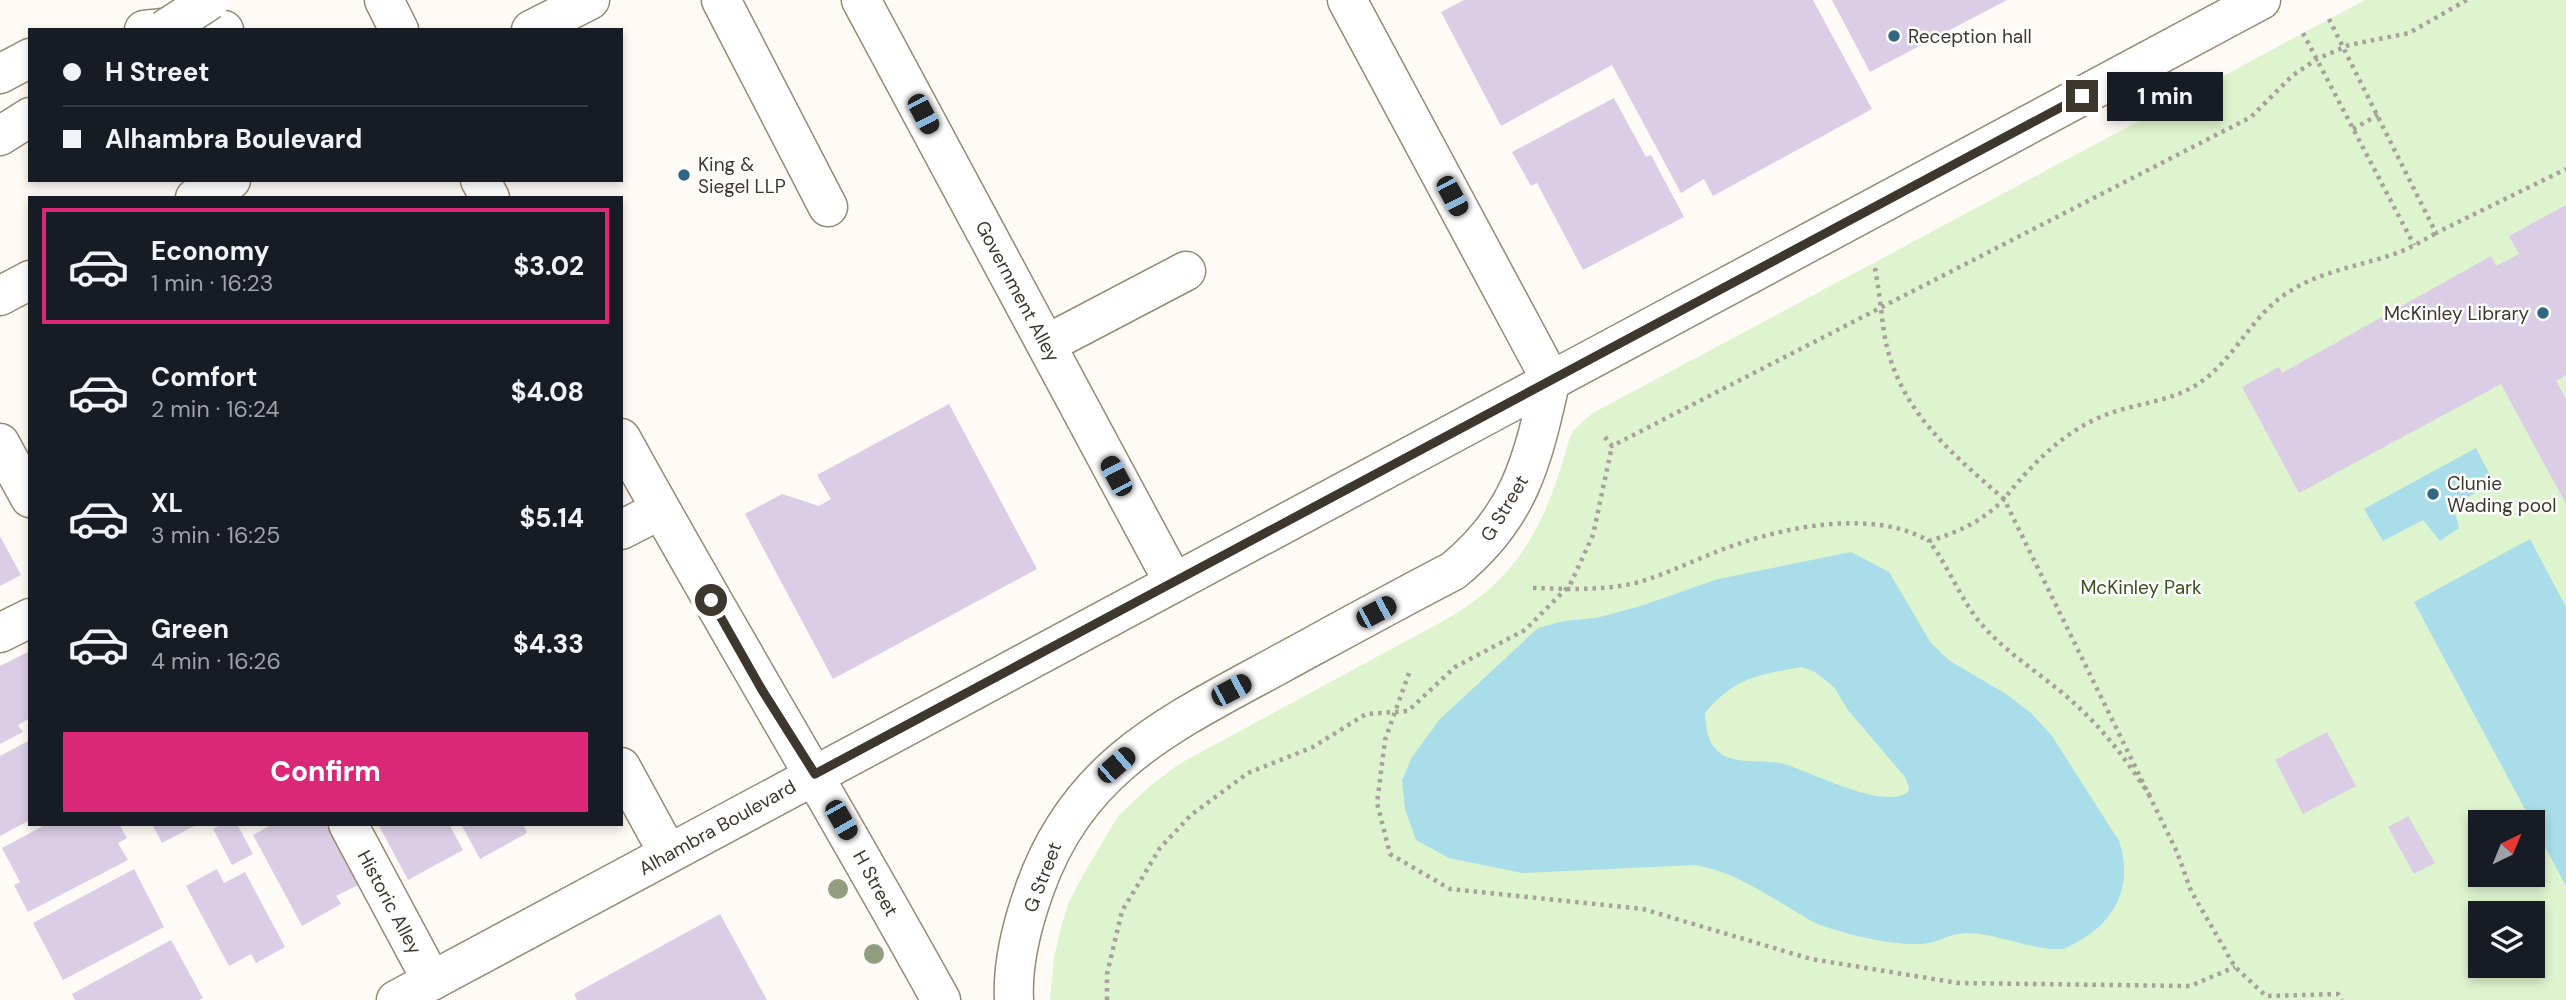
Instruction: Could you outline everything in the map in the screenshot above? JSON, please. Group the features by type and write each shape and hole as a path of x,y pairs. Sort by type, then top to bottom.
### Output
{"main road":[{"path":"167,28 210,0"},
{"path":"383,0 398,28"},
{"path":"535,28 590,0"},
{"path":"721,0 828,207"},
{"name":"Government Alley","path":"861,0 1174,583"},
{"path":"1347,0 1542,360 1550,383"},
{"name":"Alhambra Boulevard","path":"396,1000 2261,0"},
{"path":"163,28 202,28"},
{"path":"0,74 28,59"},
{"path":"0,136 28,118"},
{"path":"199,196 227,182"},
{"path":"1047,345 1186,271"},
{"path":"0,296 28,281"},
{"name":"G Street","path":"1014,1000 1018,947 1046,856 1068,818 1097,782 1136,748 1184,716 1453,571 1478,550 1494,532 1525,476 1550,383"},
{"name":"H Street","path":"623,442 762,690 815,774 941,1000"},
{"path":"0,443 28,494"},
{"path":"623,529 660,510"},
{"path":"0,634 28,619"},
{"path":"623,771 668,853"},
{"name":"Historic Alley","path":"349,826 432,981"}],"path":[{"path":"1612,446 2251,117 2292,76 2317,59 2343,48 2409,33 2467,0"},
{"path":"2329,19 2436,233"},
{"path":"2303,33 2414,245"},
{"path":"2353,129 2378,116"},
{"path":"1929,541 1990,514 2046,452 2081,426 2112,412 2176,396 2209,377 2267,310 2293,289 2330,272 2390,256 2566,169"},
{"path":"1875,268 1884,333 1891,358 1918,416 1934,436 2004,499 2177,852 2191,891 2235,967 2266,996 2338,994 2342,1000"},
{"path":"1107,1000 1107,974 1122,911 1160,848 1191,815 1248,774 1313,747 1366,714 1408,711 1455,667 1525,630 1566,589 1593,535 1612,446 1605,437"},
{"path":"1533,588 1566,589 1636,583 1741,543 1800,529 1874,522 1896,526 1929,541 1982,625 2103,731 2119,749 2150,796"},
{"path":"1409,673 1385,740 1377,803 1390,854 1450,889 1643,909 1811,959 1958,983 2190,986 2235,967"}],"green space":[{"name":"McKinley Park","path":"2365,0 2566,0 2566,1000 1050,1000 1054,957 1069,902 1118,816 1179,764 1445,620 1493,586 1527,545 1540,521 1574,430 1591,414"}],"water":[{"name":"Clunie Wading pool","path":"2476,448 2494,483 2453,505 2459,528 2440,541 2423,520 2383,541 2364,509"},
{"path":"2530,539 2566,607 2566,886 2545,847 2545,810 2525,810 2414,602"},
{"path":"1851,552 1889,572 1931,643 1950,661 2006,694 2031,713 2052,736 2119,841 2123,856 2123,885 2113,910 2105,921 2081,940 2062,949 1968,933 1922,944 1897,943 1859,936 1819,924 1744,882 1720,871 1694,865 1522,873 1449,858 1416,840 1405,809 1402,780 1412,757 1440,719 1538,628 1564,621 1596,618 1641,606 1718,579","holes":["1802,667 1815,672 1834,687 1848,710 1905,777 1908,792 1897,797 1865,793 1784,764 1727,757 1712,744 1705,713 1737,685 1772,672"]}],"building":[{"path":"1464,0 1813,0 1872,109 1713,196 1704,179 1681,193 1612,65 1501,126 1441,12"},
{"name":"Reception hall","path":"1832,0 2007,0 1870,72"},
{"path":"1614,98 1646,157 1651,155 1684,217 1583,270 1537,183 1531,186 1512,152"},
{"path":"2566,205 2566,375 2556,381 2566,399 2566,504 2501,384 2299,493 2242,387 2279,367 2282,373 2491,256 2496,266 2519,254 2509,236"},
{"path":"949,404 1037,569 833,679 745,514 782,494 819,506 831,499 817,475"},
{"path":"0,536 21,575 0,586"},
{"path":"28,652 28,719 18,725 23,732 0,744 0,666"},
{"path":"2327,732 2356,786 2303,814 2275,760"},
{"path":"28,741 28,821 0,836 0,756"},
{"path":"2408,816 2435,863 2414,874 2388,827"},
{"path":"43,826 120,826 127,838 118,843 128,860 28,912 14,885 20,882 2,848"},
{"path":"153,826 194,826 162,843"},
{"path":"219,826 238,826 253,854 232,865 213,829"},
{"path":"269,826 331,826 362,883 336,896 341,904 302,926 253,835"},
{"path":"379,826 450,826 463,850 408,880"},
{"path":"462,826 524,826 527,833 480,859"},
{"path":"134,869 164,927 63,980 33,923"},
{"path":"217,869 224,883 245,872 285,947 256,963 251,954 229,966 186,886"},
{"path":"720,914 767,1000 577,1000 574,994"},
{"path":"171,940 203,998 75,1000 72,994"}],"place":[{"name":"Reception hall","path":"1894,36"},
{"name":"King & Siegel LLP","path":"684,175"},
{"name":"McKinley Library","path":"2543,313"},
{"name":"Clunie Wading pool","path":"2433,494"}],"route":[{"path":"711,600 762,690 815,774 2082,96"}]}
